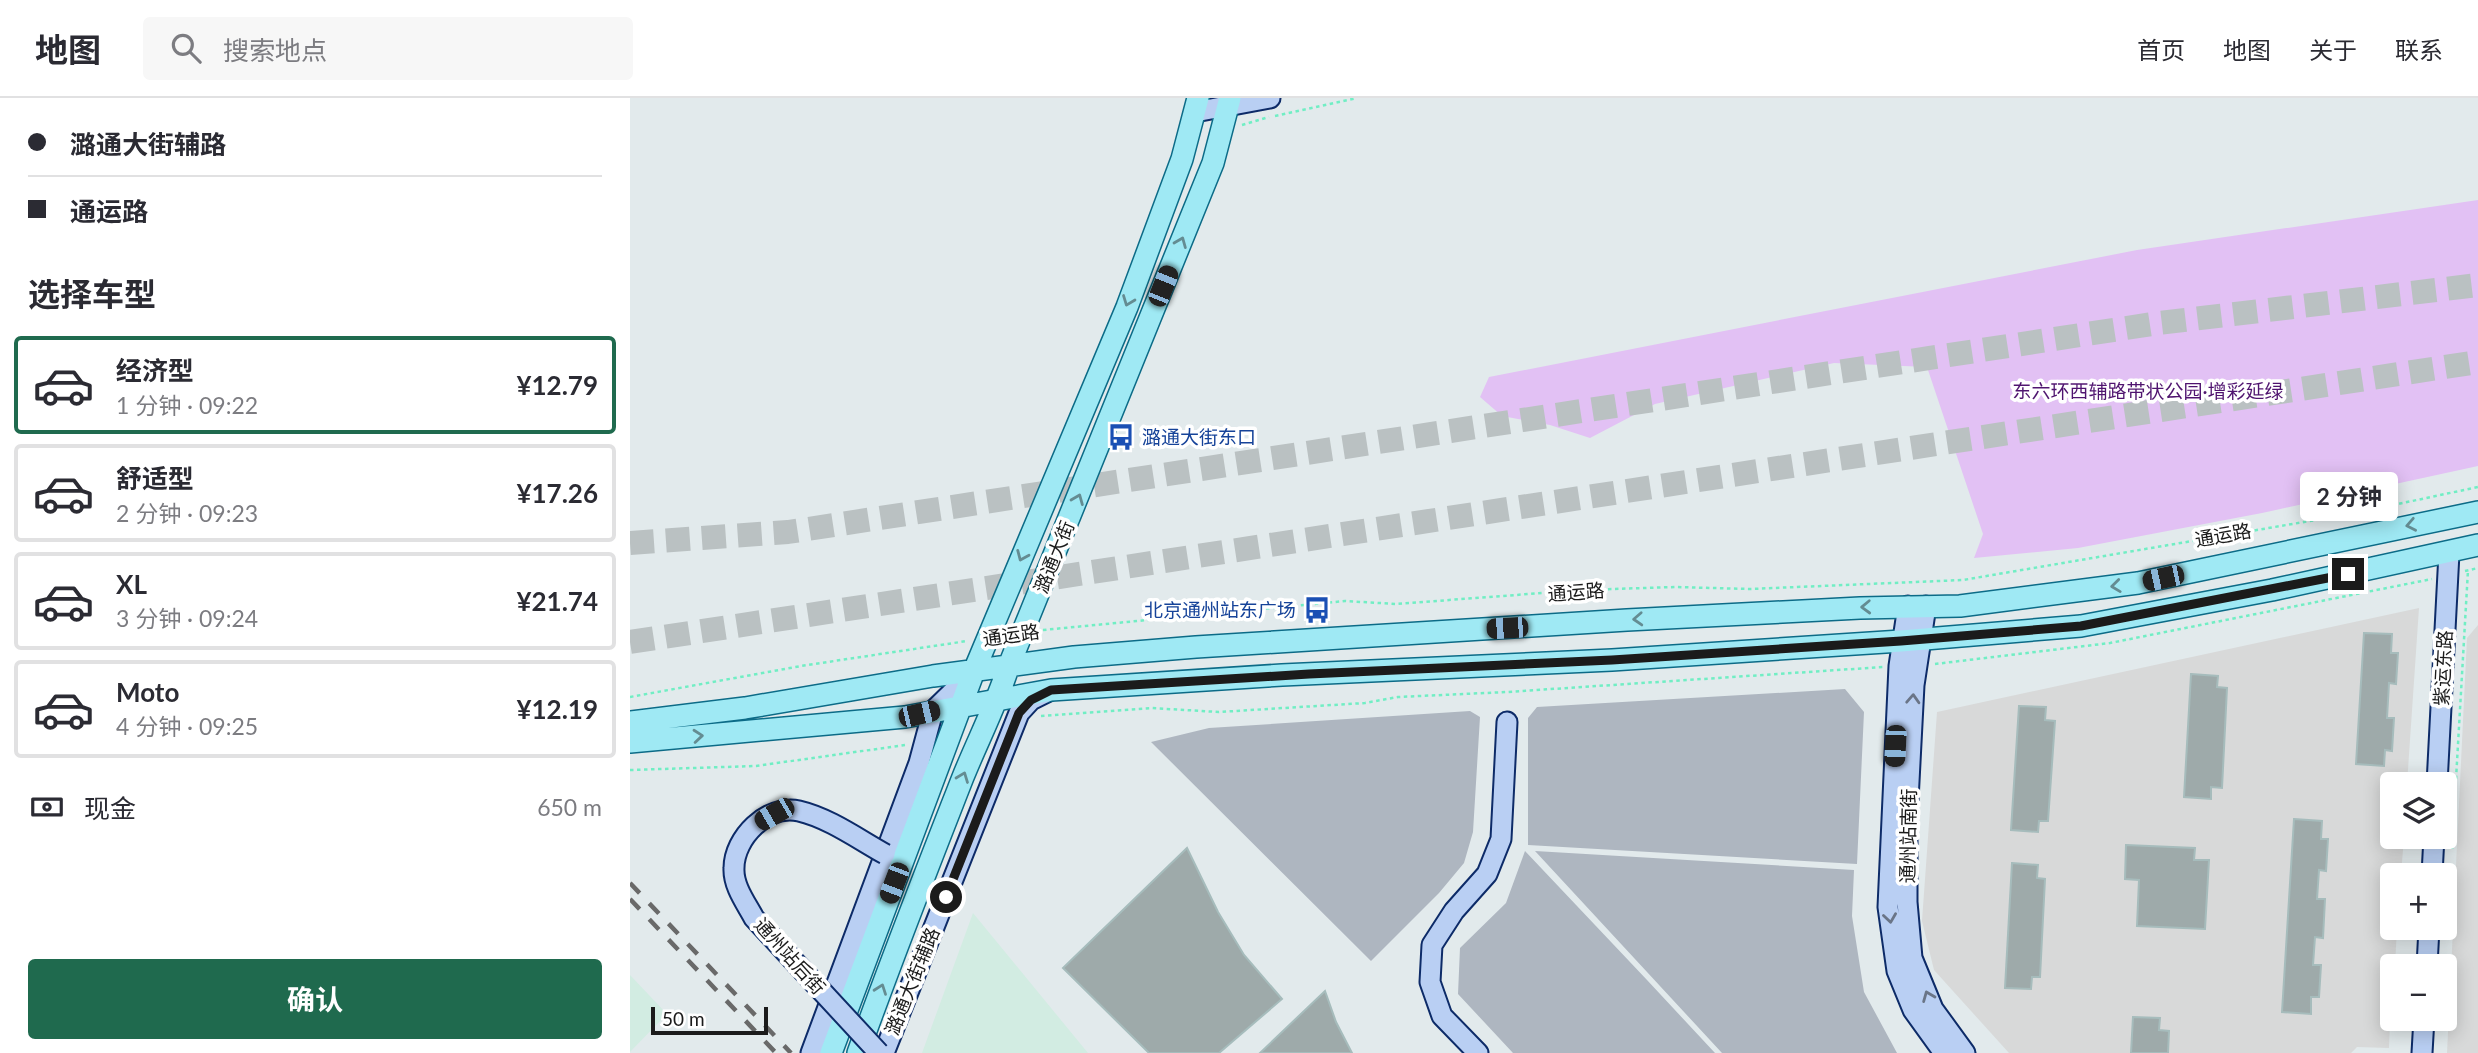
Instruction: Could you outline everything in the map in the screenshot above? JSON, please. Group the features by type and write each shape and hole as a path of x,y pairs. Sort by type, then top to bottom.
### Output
{"main road":[{"name":"潞通大街","path":"858,1053 965,771 998,699 1008,668 1213,163 1229,102"},
{"name":"潞通大街","path":"831,1053 974,671 1127,307 1182,159 1197,105"},
{"name":"通运路","path":"630,722 745,708 1073,657 1626,620 1960,606 2138,583 2478,512"},
{"path":"630,742 905,717 1051,690 1282,675 1612,660 2081,626 2478,545"}],"street":[{"path":"1197,105 1269,98"},
{"name":"紫运东路","path":"2438,772 2449,552"},
{"name":"通州站南街","path":"1917,606 1909,665 1888,907 1897,971 1913,1010 1944,1053"},
{"name":"通州站南街","path":"1909,665 1914,685 1907,820 1907,902 1912,958 1933,1009 1965,1053"},
{"path":"811,1053 925,742 933,711 974,671"},
{"name":"潞通大街辅路","path":"882,1053 1017,718 1031,700 1051,690"},
{"path":"1478,1053 1443,1016 1430,982 1432,945 1454,911 1487,874 1501,839 1507,722"},
{"name":"通州站后街","path":"882,1053 754,918 740,894 734,869 740,844 753,826 774,814 795,810 816,817 885,854"},
{"path":"2422,1053 2423,1031"}],"path":[{"path":"1221,130 1357,98"},
{"name":"通运路","path":"1023,633 1087,624 1345,601 1396,604 1582,590 1675,587 1763,589 1963,580 2351,514 2478,486"},
{"path":"1017,718 1151,708 1219,712 1364,703 1398,697 1952,663 2110,643 2478,568"},
{"path":"2452,861 2468,570"},
{"name":"通运路","path":"630,697 800,666 988,638"},
{"path":"630,769 755,766 925,742"}],"shaded area":[{"path":"2419,608 2408,772 2380,772 2380,849 2403,849 2402,863 2380,863 2380,940 2396,940 2396,954 2380,954 2380,1031 2390,1031 2389,1048 2357,1047 2351,1053 2009,1053 1934,970 1922,921 1937,712"},
{"path":"2478,625 2478,1053 2447,1053 2448,1031 2457,1031 2457,954 2452,954 2452,940 2457,940 2456,863 2467,638"},
{"path":"1845,689 1864,712 1857,864 1528,845 1528,718 1537,707"},
{"path":"1470,711 1480,717 1473,832 1464,863 1439,893 1371,961 1151,742 1209,728"},
{"path":"1525,851 1715,1053 1513,1053 1458,994 1460,948 1506,903"},
{"path":"1535,851 1854,870 1852,916 1864,992 1897,1053 1722,1053"},
{"path":"973,913 1088,1053 922,1053"},
{"path":"630,975 667,1014 630,1052"}],"green space":[{"name":"东六环西辅路带状公园·增彩延绿","path":"2478,200 2478,466 2262,513 2078,548 1974,558 1983,534 1927,367 1834,363 1655,404 1590,438 1550,425 1502,416 1480,397 1489,377 2137,250"}],"building":[{"path":"2364,633 2392,634 2391,653 2398,653 2396,684 2389,683 2387,718 2394,718 2392,751 2385,750 2384,766 2356,764"},
{"path":"2191,674 2218,676 2217,687 2227,688 2222,788 2211,787 2211,799 2184,797"},
{"path":"2019,706 2046,707 2045,720 2055,721 2048,821 2039,821 2038,832 2011,830"},
{"path":"2294,819 2322,821 2321,839 2328,839 2326,871 2319,870 2317,899 2325,899 2323,938 2315,937 2313,965 2321,965 2319,997 2311,997 2311,1014 2282,1012"},
{"path":"2126,845 2195,848 2194,860 2209,860 2205,929 2137,926 2139,880 2125,879"},
{"path":"1187,848 1218,912 1244,955 1282,999 1219,1053 1149,1053 1063,968"},
{"path":"2012,863 2038,865 2037,878 2045,879 2040,977 2032,977 2031,989 2005,988"},
{"path":"1325,991 1336,1022 1352,1053 1260,1053"},
{"path":"2133,1017 2160,1018 2159,1030 2169,1031 2168,1053 2131,1053"}],"tunnel":[{"path":"630,543 788,532 2159,323 2478,285"},
{"path":"630,642 2478,362"}],"railway":[{"path":"630,883 791,1053"},
{"path":"630,899 776,1053"}],"place":[{"name":"潞通大街东口","path":"1121,437"},
{"name":"北京通州站东广场","path":"1317,610"}],"route":[{"path":"946,897 1019,713 1031,700 1051,690 1309,674 1612,660 2081,626 2348,574"}]}
